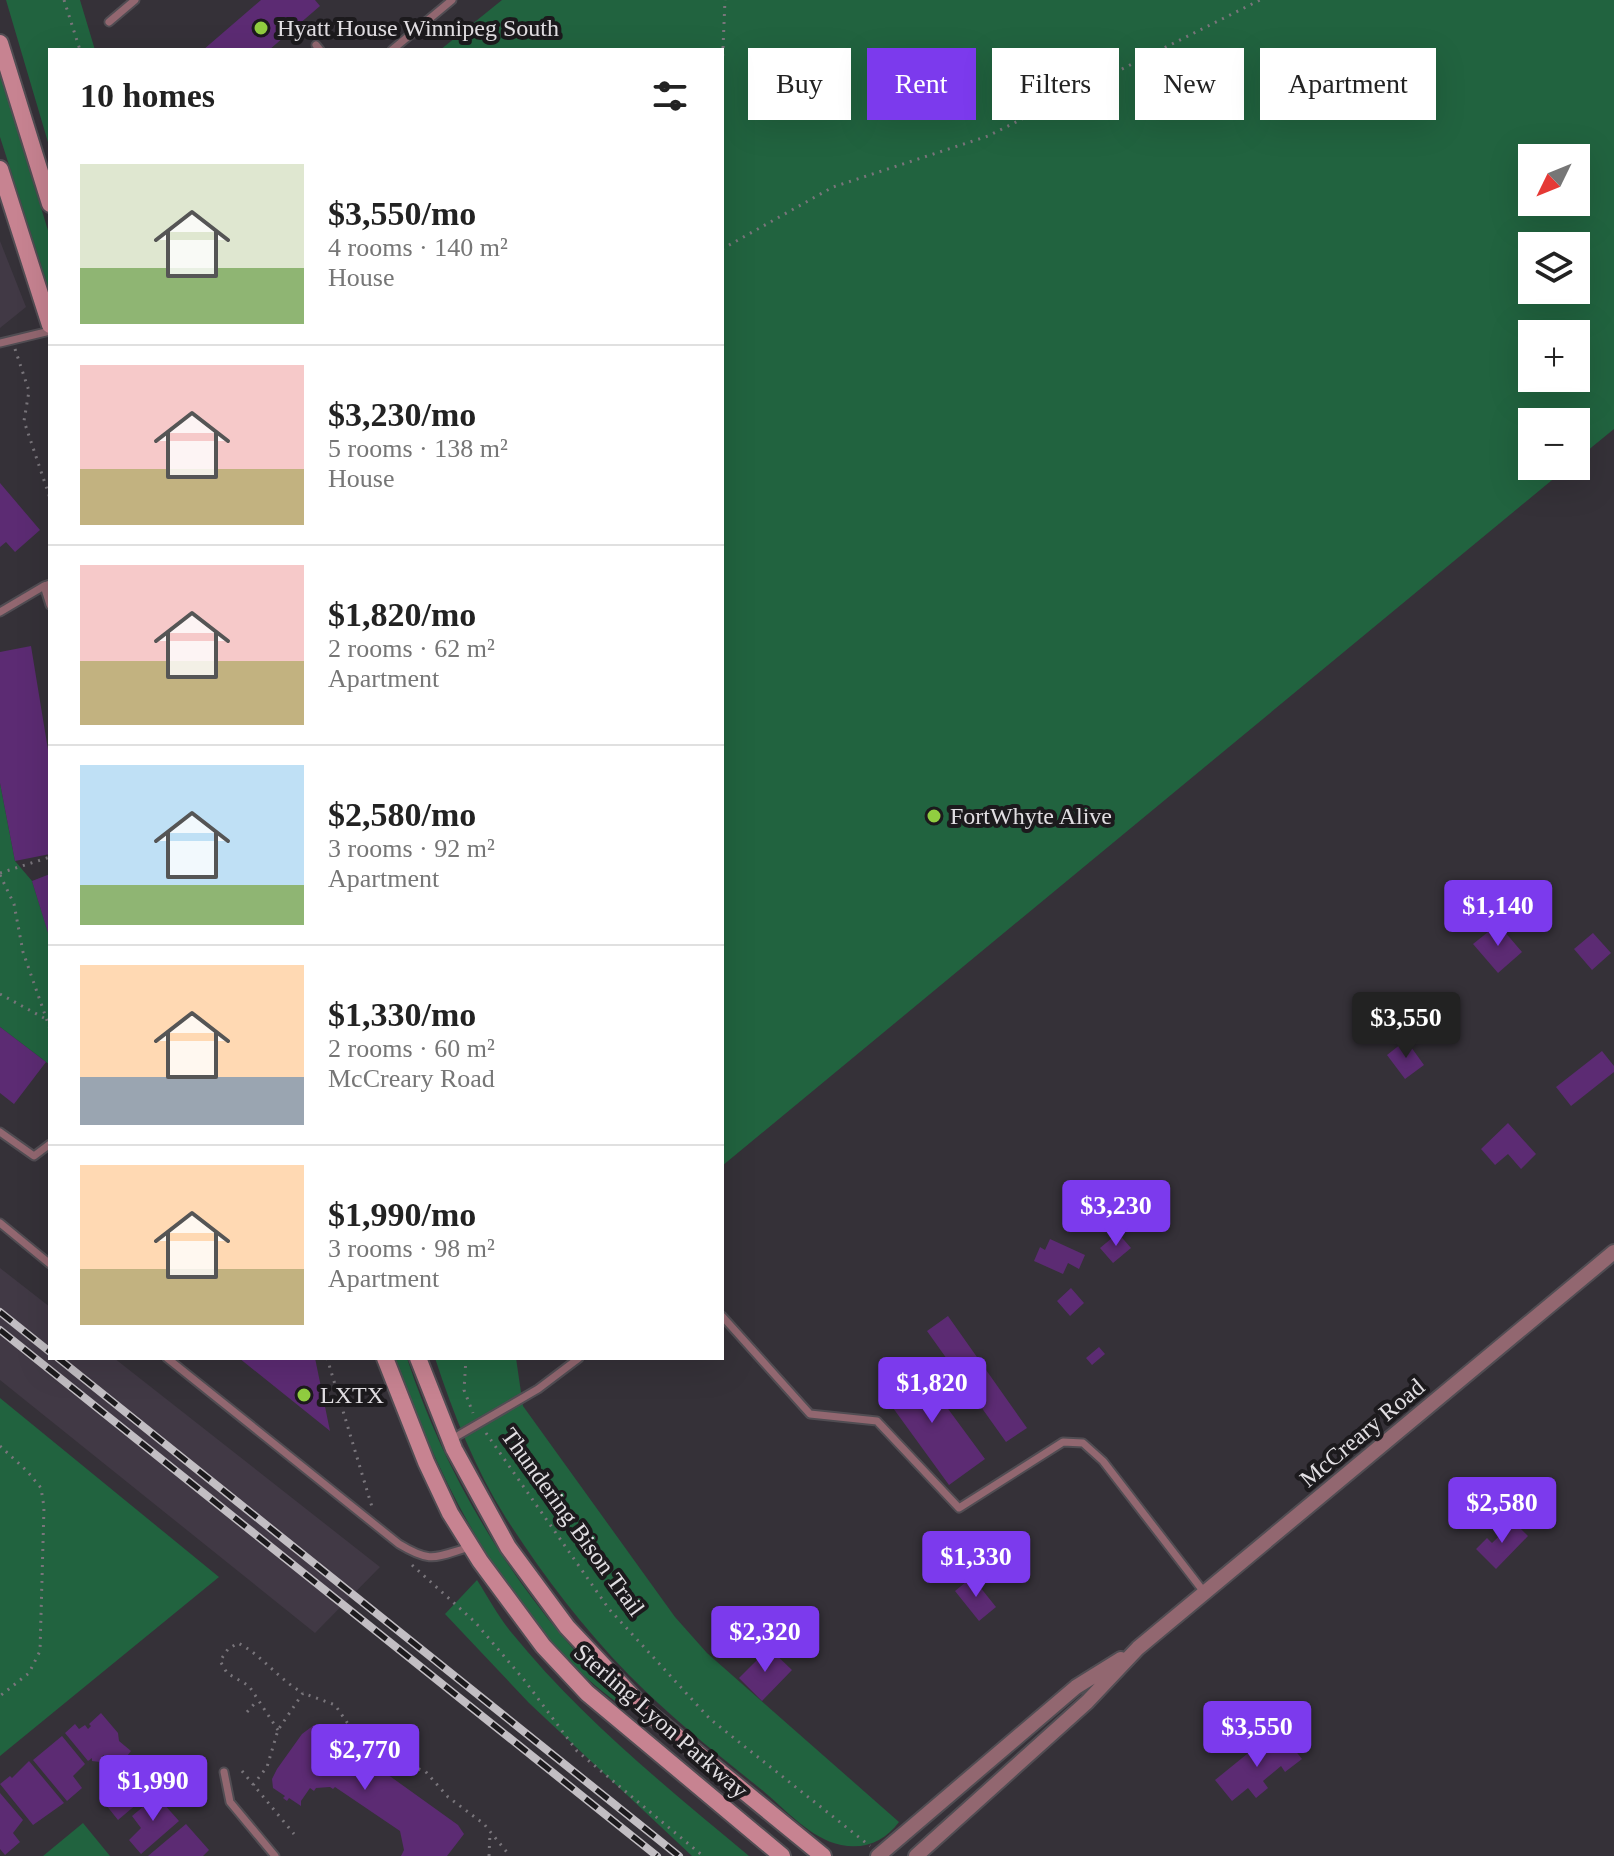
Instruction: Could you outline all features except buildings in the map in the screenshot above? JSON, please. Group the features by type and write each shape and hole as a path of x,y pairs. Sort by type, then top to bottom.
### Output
{"main road":[{"path":"0,43 48,198"},
{"path":"0,169 48,319"},
{"name":"Sterling Lyon Parkway","path":"386,1360 450,1513 543,1646 567,1674 692,1783 782,1856"},
{"name":"Sterling Lyon Parkway","path":"419,1360 450,1440 508,1547 567,1627 647,1712 823,1856"},
{"path":"692,1783 721,1816 764,1856"}],"street":[{"name":"McCreary Road","path":"916,1856 1087,1702 1138,1648 1614,1252"},
{"name":"McCreary Road","path":"874,1851 1076,1687 1138,1648"}],"lane":[{"path":"109,22 135,0"},
{"path":"394,48 452,0"},
{"path":"0,343 48,331"},
{"path":"0,612 47,585"},
{"path":"0,1132 34,1156 48,1146"},
{"path":"0,1223 48,1262"},
{"path":"724,1318 810,1414 877,1421 959,1508 1063,1442 1083,1443 1103,1461 1204,1592"},
{"path":"169,1360 409,1551 429,1559 471,1547"},
{"path":"450,1440 538,1389 576,1360"},
{"path":"224,1772 230,1802 275,1856"}],"path":[{"path":"64,0 79,48"},
{"path":"723,48 725,0"},
{"path":"724,248 833,187 988,136 1260,0"},
{"path":"12,340 29,391 24,421 48,492"},
{"path":"48,858 0,874 14,904 23,952 48,1025"},
{"path":"0,994 44,1018"},
{"path":"328,1360 377,1525 382,1531"},
{"name":"Thundering Bison Trail","path":"466,1360 464,1390 479,1422 609,1609 710,1719 874,1851"},
{"path":"0,1446 41,1488 44,1507 40,1651 29,1673 0,1696"},
{"path":"403,1556 475,1622 542,1702 577,1751 703,1856"},
{"path":"278,1730 249,1686 227,1673 220,1661 228,1649 238,1643 285,1683 335,1705 353,1731 403,1764 425,1771 448,1797 490,1831 510,1856"},
{"path":"253,1785 267,1767 278,1730 303,1693"},
{"path":"247,1712 257,1701"},
{"path":"242,1771 294,1834"},
{"path":"489,1856 490,1831"}],"shaded area":[{"path":"0,241 26,307 0,328"},
{"path":"0,1268 48,1305 48,1360 117,1360 380,1567 315,1633 0,1380"}],"green space":[{"path":"6,0 80,0 94,48 48,48 48,142"},
{"name":"FortWhyte Alive","path":"502,0 1614,0 1614,429 1590,449 1590,408 1518,408 1518,480 1552,480 724,1164 724,48 442,48"},
{"path":"0,74 48,230 48,287 0,137"},
{"path":"0,783 15,861 32,881 48,932 48,1063 0,1027"},
{"path":"396,1360 408,1360 445,1452 493,1542 553,1624 621,1699 618,1703 580,1672 544,1634 512,1593 456,1500 412,1404"},
{"path":"436,1360 516,1360 523,1406 675,1617 707,1653 899,1822 893,1829 881,1839 858,1846 841,1845 819,1837 661,1706 595,1639 534,1560 484,1480"},
{"path":"0,1398 219,1577 0,1756"},
{"path":"477,1580 511,1632 565,1693 624,1750 749,1856 692,1856 529,1703 445,1614"},
{"path":"83,1823 110,1856 43,1856"}],"railway":[{"path":"0,1312 48,1350"},
{"path":"0,1330 657,1856"},
{"path":"60,1360 679,1856"}],"place":[{"name":"Hyatt House Winnipeg South","path":"261,28"},
{"name":"FortWhyte Alive","path":"934,816"},
{"name":"LXTX","path":"304,1395"}]}
